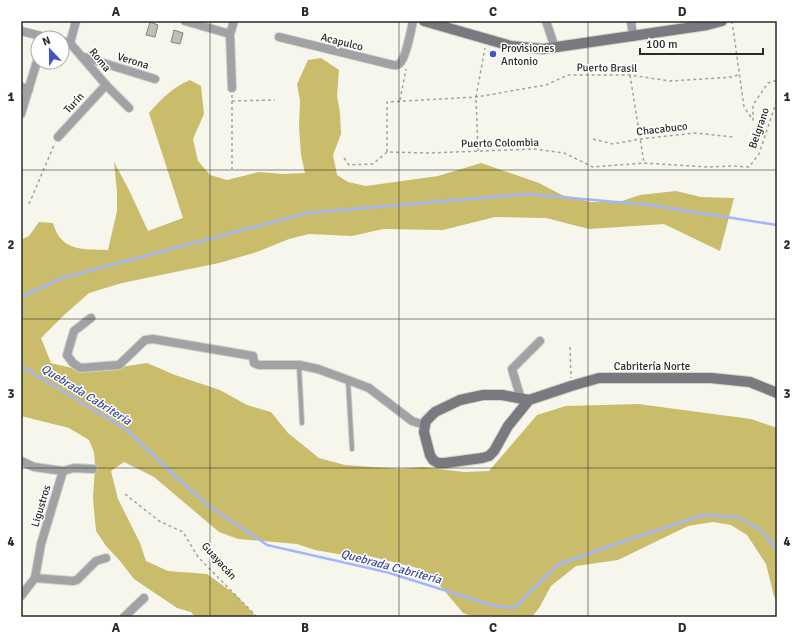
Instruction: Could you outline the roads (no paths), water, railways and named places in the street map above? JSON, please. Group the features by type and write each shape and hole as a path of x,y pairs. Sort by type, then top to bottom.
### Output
{"street":[{"name":"Roma","path":"70,34 76,21"},
{"path":"185,21 230,34"},
{"path":"232,88 230,34 234,21"},
{"name":"Acapulco","path":"279,37 397,65 400,64 405,54 413,21"},
{"path":"424,21 511,46 530,49 555,48 707,25 722,21"},
{"path":"546,21 555,48"},
{"path":"631,21 633,36"},
{"name":"Roma","path":"70,46 83,57 106,85 130,108"},
{"name":"Verona","path":"83,57 155,79"},
{"path":"21,114 25,88 33,70"},
{"name":"Turín","path":"58,137 106,85"},
{"path":"91,318 74,331 67,355 73,363 80,368 119,365 145,340 154,339 253,356 254,363 259,365 299,365 318,369 369,388 412,421 424,425 427,447 433,460 438,463 482,458 489,456 494,451 524,400 512,369 540,341"},
{"name":"Cabritería Norte","path":"424,425 430,416 435,412 471,396 482,394 496,395 524,400 599,378 711,378 750,382 777,393"},
{"path":"22,464 34,467 63,470 74,468 93,469"},
{"name":"Ligustros","path":"21,596 35,578 41,544 63,470"},
{"path":"35,578 77,580 96,561 106,558"},
{"path":"124,617 144,598"}],"lane":[{"path":"299,365 302,423"},
{"path":"348,380 352,449"}],"waterway":[{"path":"21,297 62,278 307,213 527,194 650,205 777,225"},
{"name":"Quebrada Cabritería","path":"21,366 127,430 209,506 267,545 386,572 495,606 514,608 557,565 703,515 737,517 761,530 777,549"}],"place":[{"name":"Provisiones Antonio","path":"493,54"}]}
